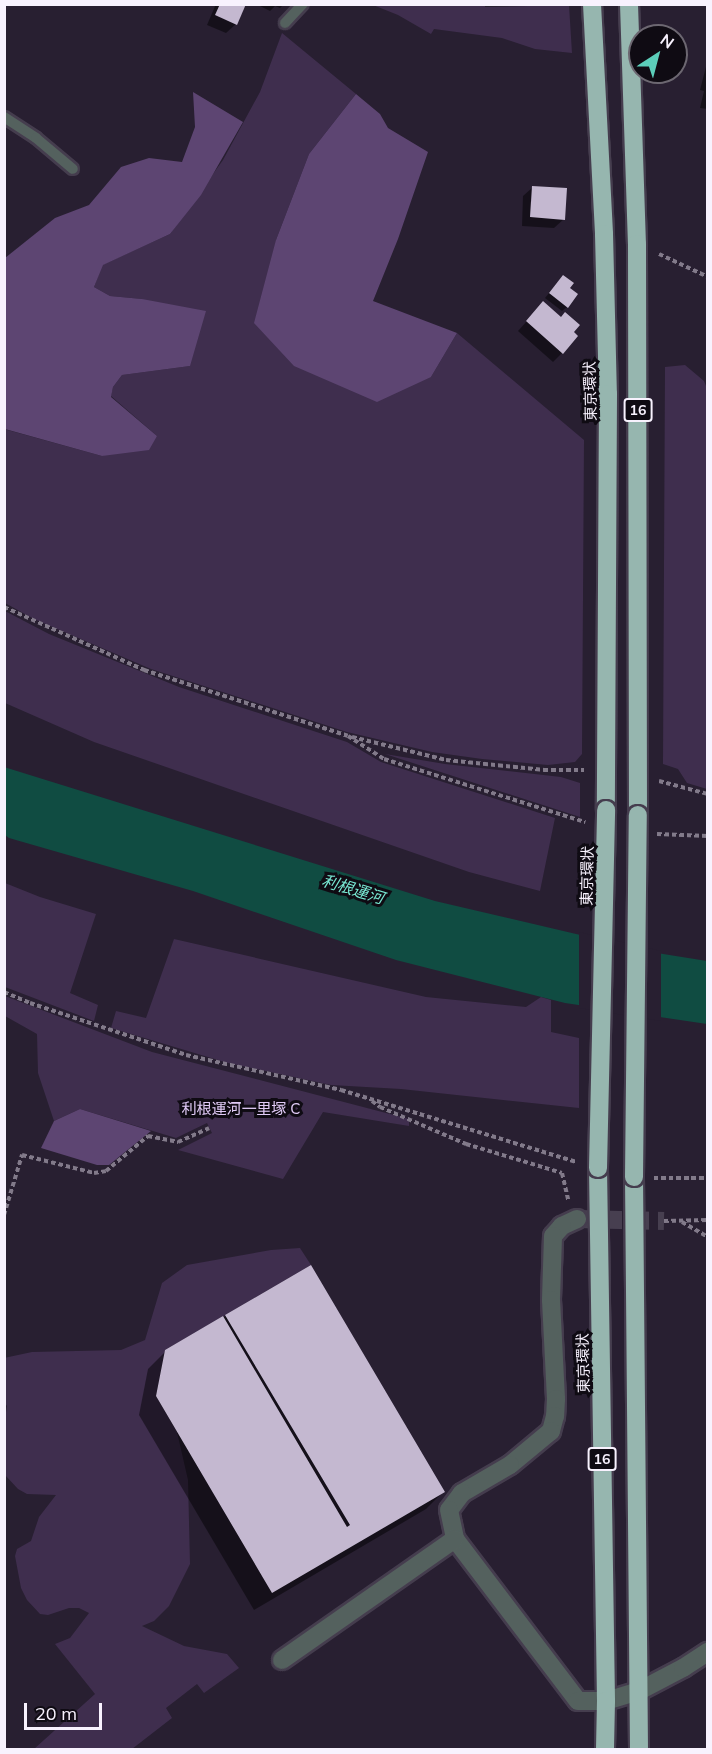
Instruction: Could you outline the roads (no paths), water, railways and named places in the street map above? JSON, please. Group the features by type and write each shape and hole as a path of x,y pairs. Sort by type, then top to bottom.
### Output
{"highway":[{"name":"東京環状","path":"592,4 604,234 609,394 607,771 598,1168 605,1749"},
{"name":"16","path":"629,4 637,244 638,815 634,1177 639,1749"}],"street":[{"path":"573,1220 553,1236 551,1300 556,1399 551,1431 510,1465 462,1493 449,1510 455,1539 578,1701 606,1701 639,1691 708,1652"},
{"path":"282,1660 455,1539"}],"lane":[{"path":"285,23 303,4"},
{"path":"4,117 36,138 73,169"}],"water":[{"name":"利根運河","path":"4,767 435,901 657,953 707,961 707,1024 565,1003 396,960 193,891 9,838 5,835"}],"tunnel":[{"path":"577,1219 664,1221"}],"park label":[{"name":"利根運河一里塚 C","path":"241,1109"}]}
